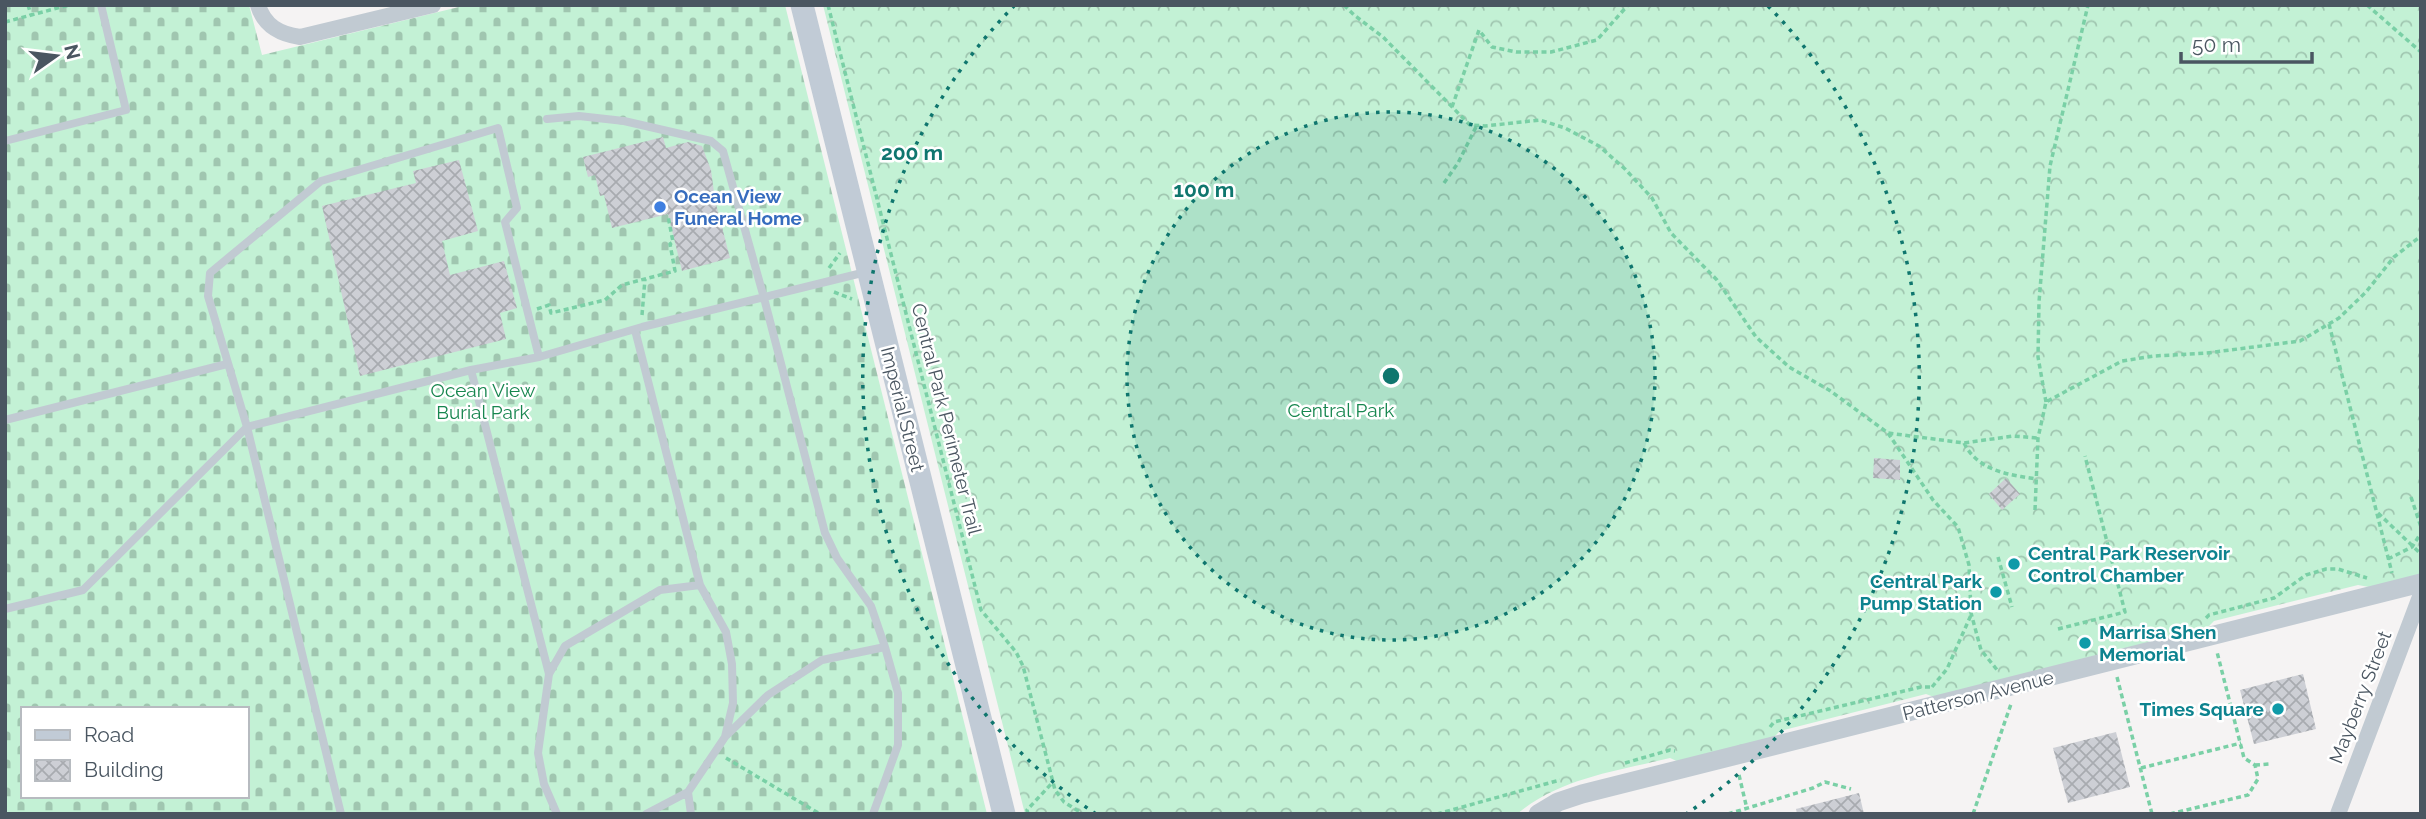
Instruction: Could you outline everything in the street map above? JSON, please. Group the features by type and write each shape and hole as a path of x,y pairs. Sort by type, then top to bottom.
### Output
{"main road":[{"name":"Imperial Street","path":"802,5 1004,814"}],"street":[{"path":"258,5 266,22 276,30 300,37 386,11 433,5"},
{"name":"Patterson Avenue","path":"1538,814 1559,802 1582,794 2421,583"},
{"name":"Mayberry Street","path":"2338,814 2421,594"}],"lane":[{"path":"5,141 126,110 101,5"},
{"path":"547,119 579,117 624,121 711,141 723,151 825,533 837,558 871,606 886,647 898,693 898,745 873,814"},
{"path":"341,814 247,427 208,296 210,273 321,181 498,128 517,208 505,222 539,357"},
{"path":"5,609 83,590 247,427 471,370 539,357 869,271"},
{"path":"639,329 700,585 726,632 732,664 733,703 725,737"},
{"path":"5,420 228,364"},
{"path":"471,370 549,674"},
{"path":"557,814 544,784 538,753 549,674 565,646 660,590 700,585"},
{"path":"646,814 688,792 725,737 768,695 822,660 886,647"},
{"path":"688,792 691,814"}],"path":[{"path":"28,5 31,15"},
{"path":"5,22 69,5"},
{"name":"Central Park Perimeter Trail","path":"828,5 981,610 1016,652 1023,666 1055,790 1064,802 1083,814"},
{"path":"1344,5 1383,37 1470,125 1541,120 1565,128 1599,146 1652,198 1671,233 1717,280 1756,337 1789,367 1829,390 1888,433 1933,500 1958,527 1969,565 1971,613 1981,650 2004,678"},
{"path":"1452,107 1479,30 1492,47 1516,52 1550,52 1597,40 1628,5"},
{"path":"2035,510 2038,438 2046,402 2038,357 2039,302 2050,166 2088,5"},
{"path":"2367,5 2421,52"},
{"path":"1444,183 1458,163 1477,125"},
{"path":"549,305 551,313 605,300 622,285 676,271 668,216"},
{"path":"2046,402 2122,361 2154,356 2207,354 2300,341 2339,318 2366,292 2394,257 2421,236"},
{"path":"639,329 645,279"},
{"path":"2329,324 2392,573"},
{"path":"1888,433 1964,443 2013,436 2038,438"},
{"path":"1964,443 1970,455 2001,474 2038,479"},
{"path":"2058,629 2125,612 2085,456"},
{"path":"2411,497 2421,527"},
{"path":"2376,512 2421,554"},
{"path":"2388,559 2413,547 2421,533"},
{"path":"1998,557 2012,607"},
{"path":"1932,687 1947,668 1971,613"},
{"path":"2213,636 2244,758 2255,765 2269,764"},
{"path":"2113,661 2152,814"},
{"path":"1973,814 2009,712"},
{"path":"2141,768 2241,743"},
{"path":"715,752 820,814"},
{"path":"2170,814 2248,795 2258,779 2255,765"},
{"path":"1739,775 1747,809"},
{"path":"1028,814 1027,810 1054,782"},
{"path":"1728,814 1825,782 1851,789"}],"green space":[{"name":"Ocean View Burial Park","path":"5,5 249,5 262,55 467,5 785,5 987,814 5,814"},
{"name":"Central Park","path":"823,5 2421,5 2421,575 2369,587 2358,585 2214,621 2207,628 1934,697 1926,694 1780,731 1772,739 1679,762 1670,758 1590,777 1552,792 1517,814 1025,814"}],"building":[{"name":"Ocean View Funeral Home","path":"663,137 666,148 688,142 702,146 711,170 715,200 730,258 682,271 668,214 612,228 604,195 600,196 595,175 588,177 583,157"},
{"path":"459,160 478,231 442,241 450,275 504,261 517,308 500,313 506,339 360,376 322,206 416,183 413,171"},
{"path":"1874,458 1900,460 1900,480 1873,478"},
{"path":"2006,478 2020,494 2002,510 1989,494"},
{"name":"Times Square","path":"2303,674 2316,729 2254,744 2240,690"},
{"path":"2116,732 2130,787 2068,803 2053,748"},
{"path":"1859,793 1864,814 1797,814 1796,809"}],"place":[{"name":"Ocean View Funeral Home","path":"660,207"},
{"name":"Central Park Reservoir Control Chamber","path":"2014,564"},
{"name":"Central Park Pump Station","path":"1996,592"},
{"name":"Marrisa Shen Memorial","path":"2085,643"},
{"name":"Times Square","path":"2278,709"}]}
